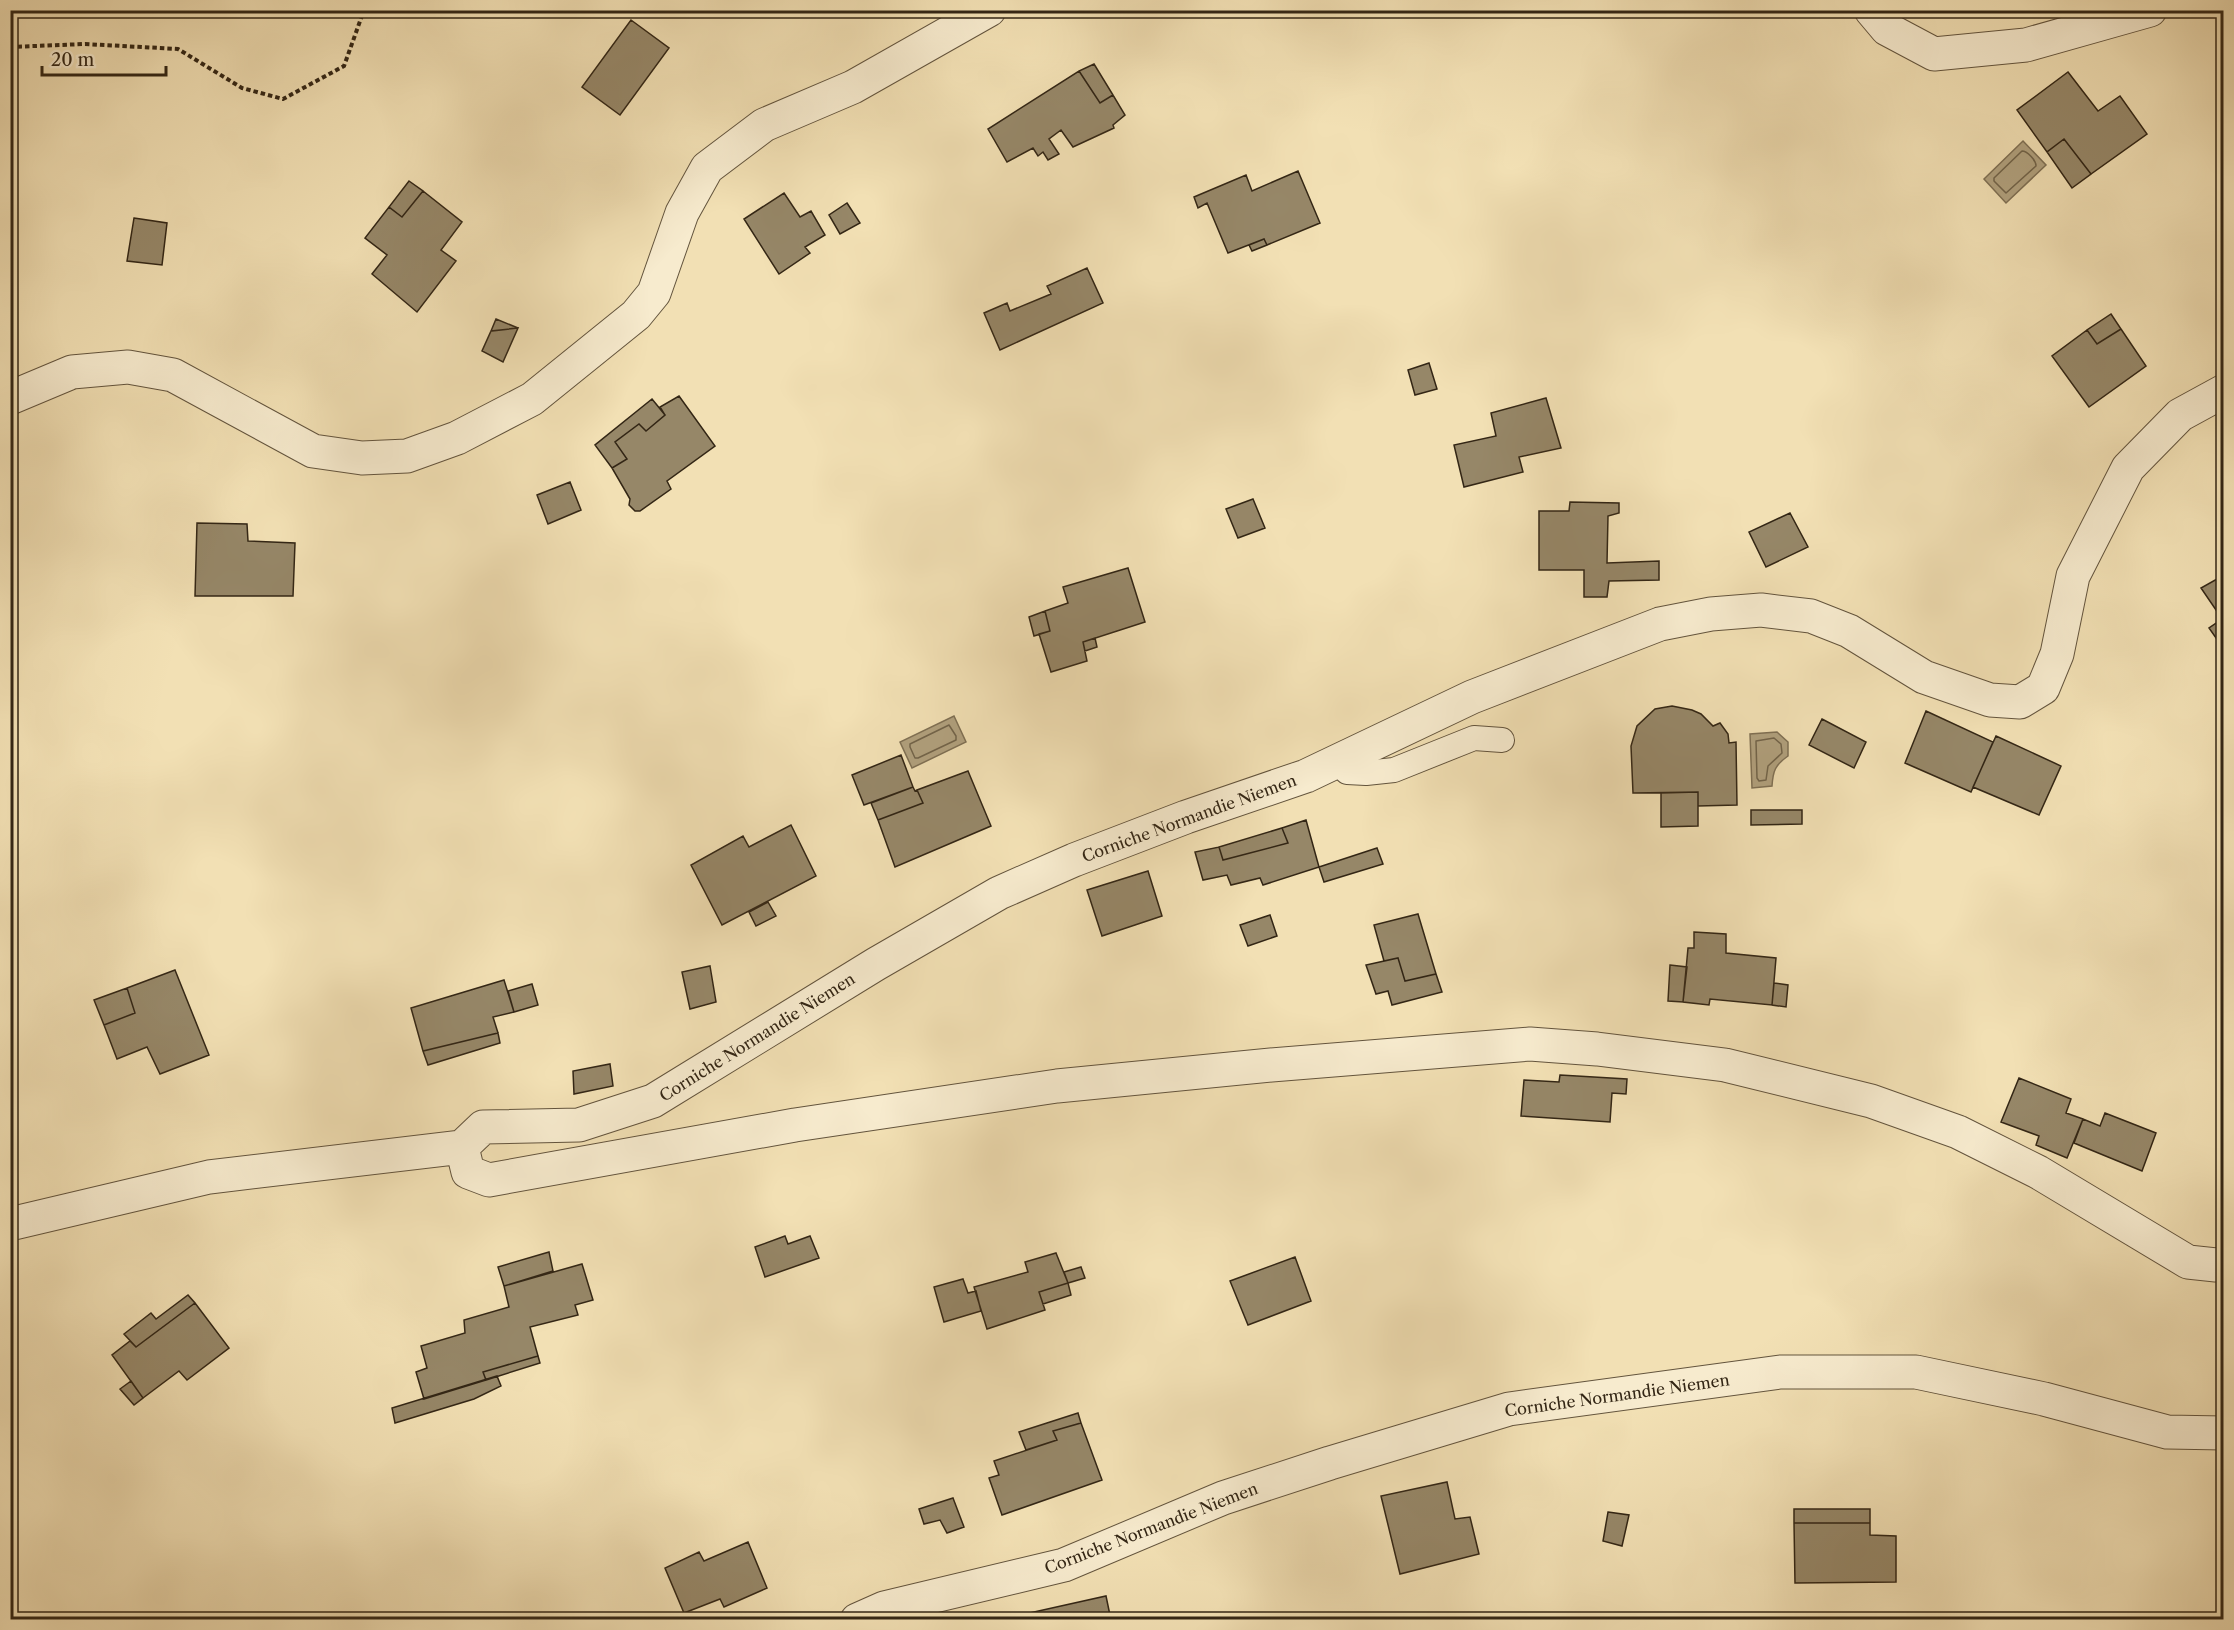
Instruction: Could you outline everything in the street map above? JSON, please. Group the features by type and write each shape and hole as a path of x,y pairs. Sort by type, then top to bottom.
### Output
{"street":[{"path":"10,398 72,372 128,367 173,375 313,451 362,458 407,456 457,438 532,399 636,315 654,292 682,213 707,168 764,125 853,87 989,10"},
{"path":"1871,10 1887,29 1934,54 2026,45 2150,10"},
{"name":"Corniche Normandie Niemen","path":"462,1147 483,1127 579,1125 653,1101 876,964 999,893 1074,860 1186,817 1306,776 1472,697 1660,624 1711,614 1761,610 1811,616 1850,631 1924,677 1990,700 2020,702 2043,688 2057,654 2073,576 2128,468 2180,416 2223,391"},
{"path":"10,1224 209,1178 462,1147 468,1172 489,1180 795,1125 1057,1086 1271,1065 1530,1044 1598,1049 1725,1065 1871,1101 1958,1132 2038,1172 2188,1262 2216,1265 2223,1263"},
{"name":"Corniche Normandie Niemen","path":"857,1620 884,1608 1064,1565 1223,1498 1330,1462 1509,1409 1674,1386 1780,1372 1916,1372 2044,1400 2167,1432 2223,1433"}],"lane":[{"path":"1337,760 1347,772 1366,773 1394,770 1474,738 1502,740"}],"path":[{"path":"10,47 85,44 178,49 242,88 283,99 344,66 364,10"}],"water":[{"path":"2023,141 2046,165 2006,203 1984,179"},
{"path":"954,716 966,742 912,768 900,742"},
{"path":"1777,732 1788,742 1788,756 1780,762 1776,769 1772,786 1752,788 1750,734"}],"building":[{"path":"802,10 824,10 805,17"},
{"path":"631,20 669,48 620,115 582,87"},
{"path":"1094,64 1113,95 1100,103 1079,71"},
{"path":"1079,71 1100,103 1113,95 1125,115 1113,125 1114,128 1073,147 1061,130 1049,139 1059,154 1048,160 1043,152 1038,156 1033,148 1007,162 988,129"},
{"path":"2068,72 2098,111 2120,96 2147,134 2091,174 2064,139 2047,152 2017,110"},
{"path":"2064,139 2091,174 2072,188 2047,152"},
{"path":"1298,171 1320,223 1267,245 1264,239 1228,253 1207,203 1198,208 1194,197 1246,175 1252,191"},
{"path":"409,181 423,191 402,217 389,207"},
{"path":"423,191 462,222 441,250 456,261 417,312 372,274 387,255 365,238 389,207 402,217"},
{"path":"784,193 800,217 811,211 825,235 805,247 810,253 779,274 744,219"},
{"path":"847,203 860,223 840,234 829,215"},
{"path":"134,218 167,223 162,265 127,261"},
{"path":"1264,239 1267,245 1252,251 1249,245"},
{"path":"1087,268 1103,303 1000,350 984,313 1007,303 1010,311 1051,294 1047,286"},
{"path":"2111,314 2121,329 2097,344 2087,330"},
{"path":"496,319 518,328 491,331"},
{"path":"518,328 503,362 482,351 491,331"},
{"path":"2121,329 2146,366 2089,407 2052,356 2087,330 2097,344"},
{"path":"1429,363 1437,389 1415,395 1408,370"},
{"path":"679,396 715,446 667,481 671,489 640,511 635,511 629,505 630,499 612,468 627,459 615,442 639,424 646,431 665,415 660,407"},
{"path":"1546,398 1561,448 1519,457 1523,472 1464,487 1454,445 1496,436 1491,413"},
{"path":"652,399 665,415 646,431 639,424 615,442 627,459 612,468 595,445"},
{"path":"570,482 581,510 548,524 537,495"},
{"path":"1253,499 1265,528 1238,538 1226,509"},
{"path":"1570,502 1619,503 1619,513 1608,516 1607,563 1659,561 1659,580 1609,581 1607,597 1584,597 1584,570 1539,570 1539,511 1569,511"},
{"path":"1790,513 1808,547 1766,567 1749,532"},
{"path":"197,523 247,524 248,541 295,543 293,596 195,596"},
{"path":"1128,568 1145,622 1083,642 1087,661 1051,672 1039,634 1050,631 1045,611 1068,603 1063,587"},
{"path":"2224,575 2224,605 2216,610 2201,588"},
{"path":"2224,605 2224,644 2221,645 2209,628 2222,619 2216,610"},
{"path":"1045,611 1050,631 1034,636 1029,617"},
{"path":"1095,638 1097,647 1085,651 1083,642"},
{"path":"1672,706 1701,714 1713,726 1720,723 1728,734 1729,743 1736,742 1737,805 1698,806 1698,792 1633,793 1631,746 1637,726 1655,709"},
{"path":"1926,711 1993,742 1971,792 1905,763"},
{"path":"1822,719 1866,742 1854,768 1809,745"},
{"path":"1996,736 2061,766 2039,815 1973,787"},
{"path":"901,755 913,787 864,805 852,775"},
{"path":"968,771 991,826 895,867 878,820 923,803 917,790"},
{"path":"913,787 915,791 917,790 923,803 878,820 871,803"},
{"path":"1698,792 1698,826 1661,827 1661,793"},
{"path":"1751,810 1802,810 1802,824 1751,825"},
{"path":"1306,820 1319,867 1263,885 1260,878 1231,885 1227,875 1203,880 1195,852 1219,847 1223,860 1288,843 1282,828"},
{"path":"791,825 816,876 722,925 691,865 743,836 749,847"},
{"path":"1282,828 1288,843 1223,860 1219,847"},
{"path":"1377,848 1383,864 1324,882 1319,867"},
{"path":"1148,871 1162,916 1102,936 1087,890"},
{"path":"768,902 776,916 756,926 749,912"},
{"path":"1418,914 1436,974 1405,981 1398,958 1384,961 1374,925"},
{"path":"1270,915 1277,936 1248,946 1240,925"},
{"path":"1694,932 1726,934 1726,953 1776,958 1772,1005 1710,999 1709,1005 1683,1002 1688,948 1694,948"},
{"path":"1398,958 1405,981 1436,974 1442,992 1392,1005 1388,991 1376,994 1366,965"},
{"path":"1670,965 1687,967 1683,1002 1668,1001"},
{"path":"710,966 716,1002 690,1009 682,972"},
{"path":"175,970 209,1055 160,1074 147,1047 117,1059 104,1025 135,1013 127,988"},
{"path":"504,980 514,1012 493,1017 498,1033 423,1051 411,1008"},
{"path":"1774,983 1788,985 1786,1007 1772,1005"},
{"path":"532,984 538,1005 514,1012 508,991"},
{"path":"127,988 135,1013 104,1025 94,1000"},
{"path":"498,1033 500,1043 428,1065 423,1051"},
{"path":"610,1064 613,1086 574,1094 573,1071"},
{"path":"1560,1075 1627,1079 1626,1094 1612,1093 1610,1122 1521,1116 1524,1080 1559,1082"},
{"path":"2019,1078 2071,1099 2066,1113 2083,1119 2067,1158 2036,1145 2039,1136 2001,1122"},
{"path":"2105,1113 2156,1133 2142,1171 2074,1143 2083,1119 2100,1126"},
{"path":"785,1236 788,1244 810,1236 819,1258 765,1277 755,1247"},
{"path":"549,1252 553,1271 504,1286 498,1267"},
{"path":"1056,1253 1068,1283 1039,1292 1045,1310 987,1329 974,1287 1028,1272 1025,1262"},
{"path":"1295,1257 1311,1301 1248,1325 1230,1281"},
{"path":"582,1264 593,1300 575,1305 578,1315 530,1327 538,1356 483,1372 486,1380 424,1399 416,1372 427,1368 421,1346 465,1333 464,1320 509,1307 504,1286"},
{"path":"1081,1267 1085,1278 1068,1283 1064,1272"},
{"path":"963,1279 968,1293 976,1291 981,1311 944,1322 934,1287"},
{"path":"1068,1283 1071,1295 1043,1304 1039,1292"},
{"path":"188,1295 195,1303 136,1347 124,1334 151,1313 156,1319"},
{"path":"195,1303 229,1348 187,1380 179,1371 143,1398 112,1355 130,1341 136,1347"},
{"path":"538,1356 540,1363 486,1380 483,1372"},
{"path":"497,1376 501,1386 474,1399 395,1423 392,1408"},
{"path":"131,1381 143,1398 134,1405 120,1389"},
{"path":"1078,1413 1081,1423 1053,1431 1057,1440 1026,1450 1019,1432"},
{"path":"1081,1423 1102,1480 1002,1515 989,1478 999,1475 994,1461 1057,1440 1053,1431"},
{"path":"1447,1482 1455,1519 1470,1517 1479,1554 1400,1574 1381,1496"},
{"path":"953,1498 964,1527 947,1533 940,1520 924,1524 919,1509"},
{"path":"1794,1509 1870,1509 1870,1523 1794,1523"},
{"path":"1608,1512 1629,1515 1622,1546 1603,1541"},
{"path":"1794,1523 1870,1523 1870,1535 1896,1536 1896,1582 1795,1583"},
{"path":"748,1542 767,1588 724,1607 720,1599 684,1613 665,1568 699,1552 704,1561"},
{"path":"1106,1596 1111,1620 1008,1620 1007,1618"}]}
